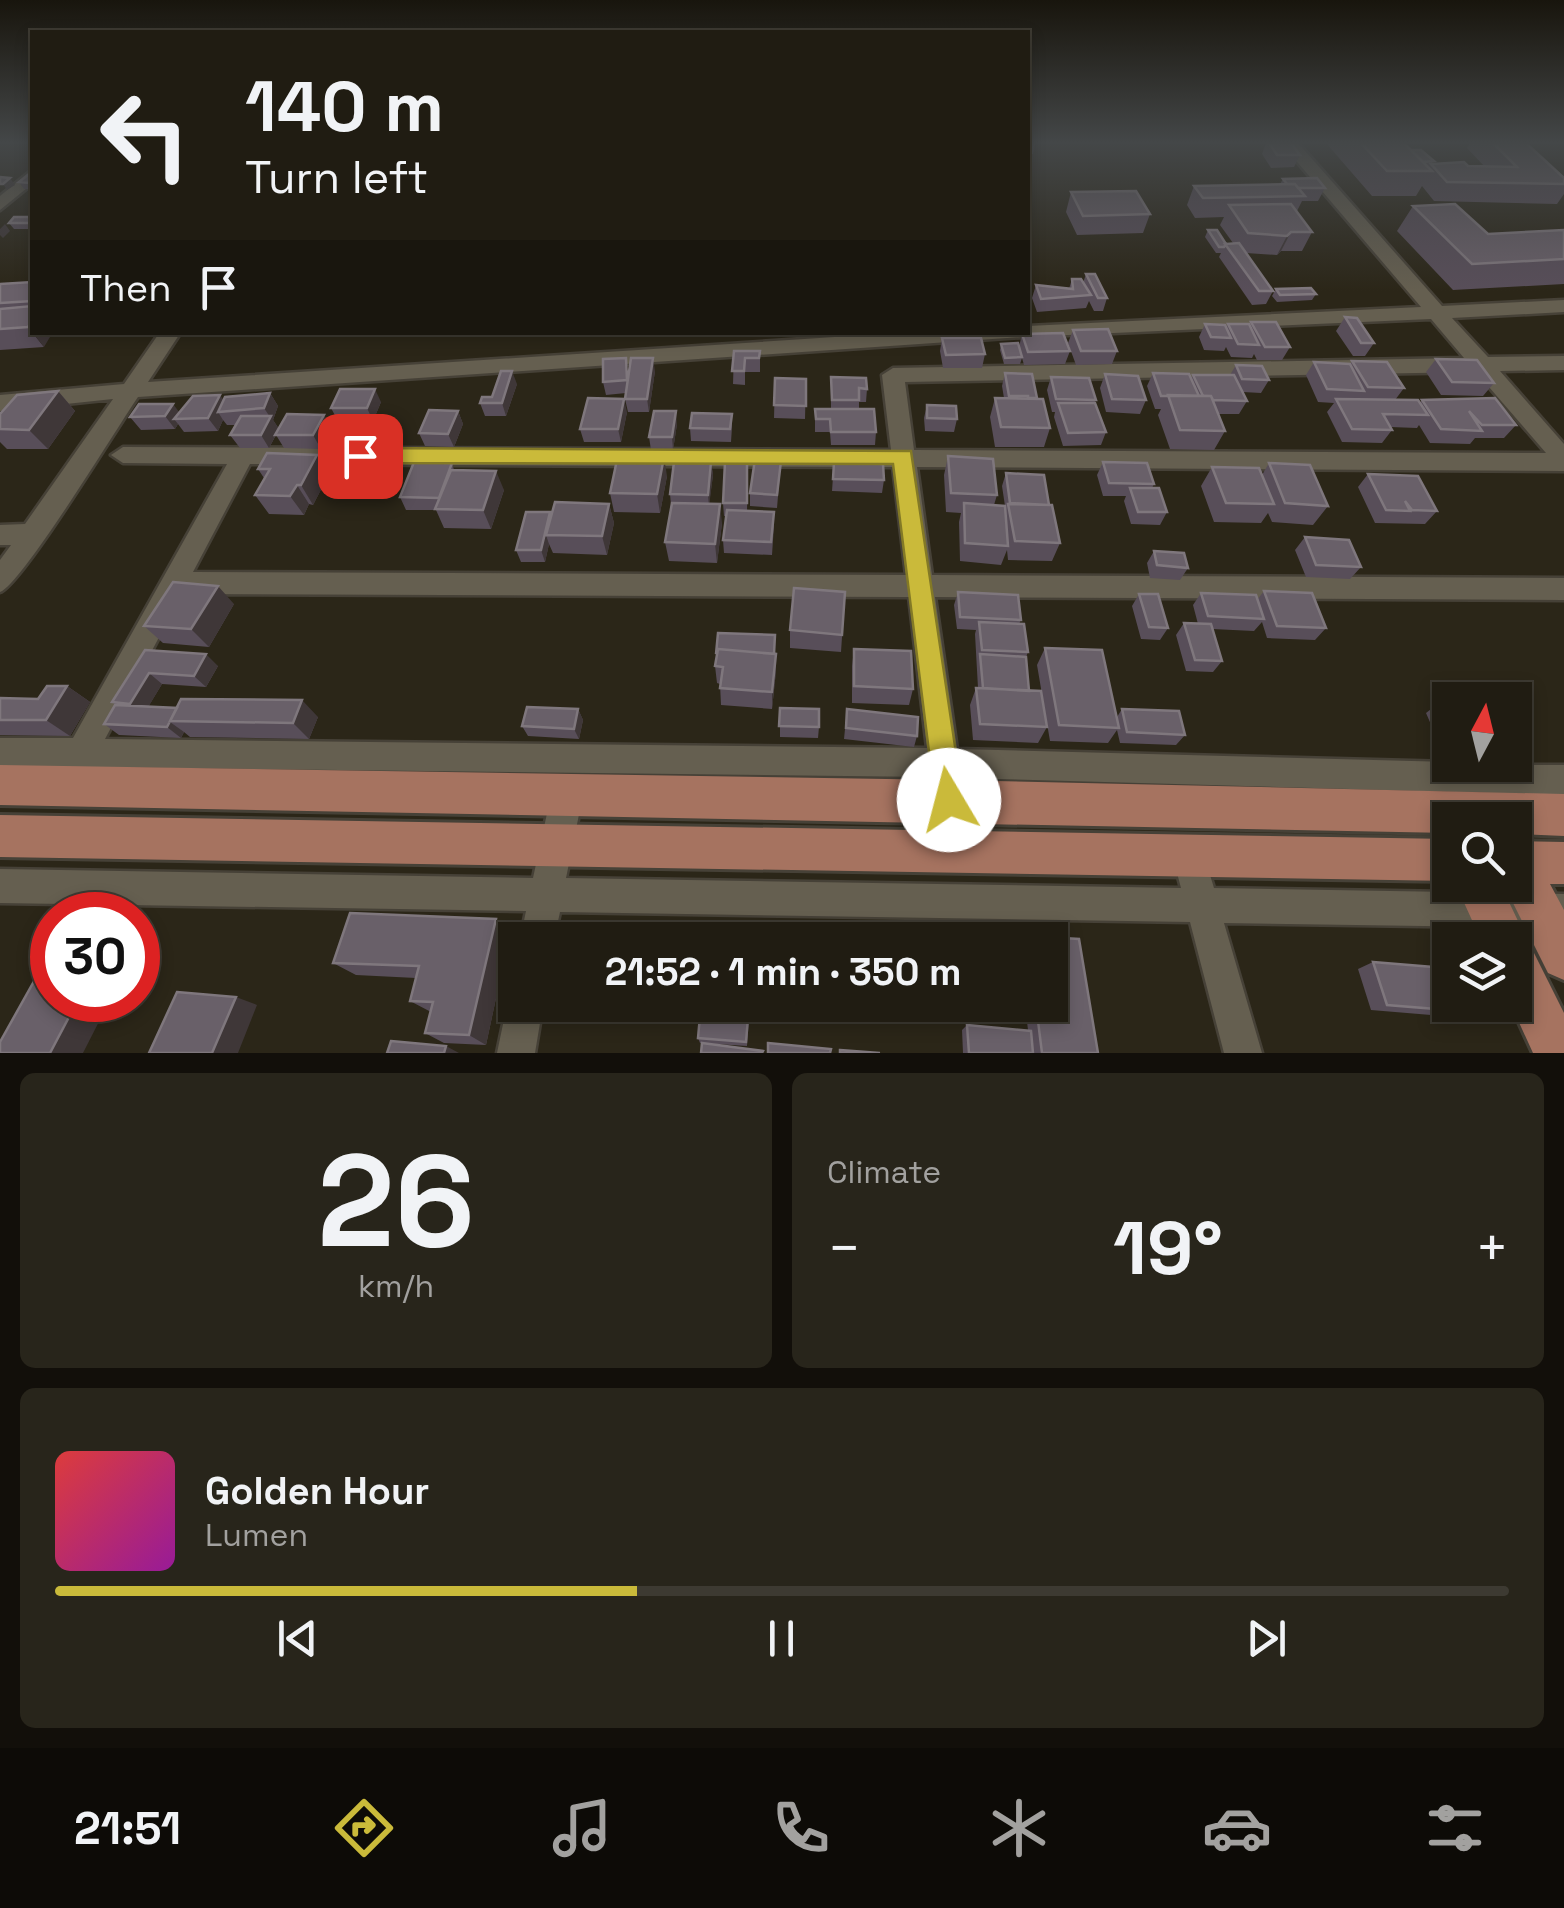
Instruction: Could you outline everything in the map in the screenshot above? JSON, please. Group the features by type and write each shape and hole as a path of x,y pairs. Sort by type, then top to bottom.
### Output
{"main road":[{"path":"0,785 72,770 567,795 946,782 1564,815"},
{"path":"0,836 1432,860"},
{"path":"1532,862 1564,863"},
{"path":"1532,885 1552,911 1564,957"},
{"path":"1532,999 1558,1053"}],"street":[{"path":"1332,192 1564,460"},
{"path":"1030,332 1564,306"},
{"path":"0,580 169,335"},
{"path":"0,403 134,390 962,335"},
{"path":"888,339 946,782"},
{"path":"893,375 1564,363"},
{"path":"122,455 1564,460"},
{"path":"72,770 244,456"},
{"path":"0,535 34,534"},
{"path":"173,582 1564,589"},
{"path":"0,752 72,770 946,782 1564,780"},
{"path":"541,922 567,795"},
{"path":"1188,854 1243,1053"},
{"path":"0,886 1552,911"},
{"path":"516,1053 522,1022"}],"building":[{"path":"1071,192 1137,192 1150,214 1083,216"},
{"path":"1199,192 1302,192 1305,196 1203,198"},
{"path":"1291,204 1312,232 1291,232 1287,236 1248,233 1229,205"},
{"path":"1455,204 1488,234 1564,230 1564,259 1472,264 1413,206"},
{"path":"14,217 30,217 29,223 9,223"},
{"path":"1208,230 1217,230 1224,247 1219,247"},
{"path":"1239,243 1273,291 1259,291 1225,244"},
{"path":"1086,274 1095,274 1107,298 1098,298"},
{"path":"1072,279 1081,279 1091,295 1041,299 1036,285 1073,289"},
{"path":"30,282 30,301 0,303 0,284"},
{"path":"1311,288 1316,294 1280,295 1276,289"},
{"path":"30,306 30,324 28,327 0,329 0,309"},
{"path":"1345,317 1357,318 1374,343 1361,343"},
{"path":"1251,322 1276,322 1290,347 1265,347"},
{"path":"1205,324 1225,325 1231,338 1211,337"},
{"path":"1228,324 1249,324 1259,345 1238,344"},
{"path":"1108,329 1117,351 1081,351 1073,330"},
{"path":"1063,333 1070,351 1028,352 1022,335"},
{"path":"942,338 981,338 985,354 946,355"},
{"path":"1018,343 1022,357 1005,358 1001,344"},
{"path":"734,351 760,351 759,358 745,358 744,371 732,371"},
{"path":"626,358 627,380 603,382 603,359"},
{"path":"631,358 653,358 647,399 625,399"},
{"path":"1436,359 1477,360 1494,383 1452,382"},
{"path":"1352,361 1387,362 1404,388 1368,387"},
{"path":"1314,362 1350,364 1364,391 1327,389"},
{"path":"1236,365 1262,366 1269,380 1242,379"},
{"path":"501,371 512,371 502,403 480,403 482,397 492,397"},
{"path":"1005,373 1032,374 1037,398 1009,396"},
{"path":"1153,373 1189,374 1199,396 1161,396"},
{"path":"1105,374 1138,376 1146,400 1112,399"},
{"path":"1193,375 1234,375 1247,401 1203,396"},
{"path":"831,377 866,378 867,389 859,388 859,400 832,400"},
{"path":"1051,377 1089,378 1096,400 1056,399"},
{"path":"775,378 806,379 806,406 774,405"},
{"path":"340,389 375,389 367,408 331,408"},
{"path":"58,391 29,430 0,429 0,414 17,395"},
{"path":"270,393 264,408 218,412 225,397"},
{"path":"220,395 208,418 174,419 193,396"},
{"path":"1168,395 1211,396 1225,431 1180,430"},
{"path":"588,398 624,399 618,429 580,429"},
{"path":"995,398 1043,399 1050,428 1001,427"},
{"path":"1495,398 1516,425 1482,425 1469,411 1482,431 1441,429 1422,400"},
{"path":"1336,399 1418,400 1428,415 1383,414 1392,430 1352,429"},
{"path":"1058,403 1095,403 1106,432 1068,433"},
{"path":"139,404 173,404 165,416 130,417"},
{"path":"927,405 956,406 957,419 927,418"},
{"path":"815,409 874,409 876,432 831,432 830,419 816,419"},
{"path":"429,410 458,411 448,434 419,433"},
{"path":"654,411 676,411 672,437 649,437"},
{"path":"692,413 732,414 730,429 690,428"},
{"path":"287,414 324,415 313,435 275,435"},
{"path":"241,416 271,416 261,435 230,435"},
{"path":"267,453 317,455 301,485 290,496 255,495 270,469 258,469"},
{"path":"618,455 664,457 657,494 610,493"},
{"path":"948,456 993,459 997,495 951,493"},
{"path":"755,459 781,461 777,495 750,493"},
{"path":"747,461 747,503 723,503 725,462"},
{"path":"414,462 452,463 439,498 400,497"},
{"path":"674,462 711,462 708,495 670,494"},
{"path":"834,462 883,464 884,480 833,479"},
{"path":"1103,462 1147,463 1154,484 1109,483"},
{"path":"1269,463 1310,465 1328,506 1285,503"},
{"path":"1212,467 1259,468 1274,504 1226,503"},
{"path":"451,470 496,471 483,510 435,509"},
{"path":"1006,473 1044,475 1049,505 1010,503"},
{"path":"1368,474 1418,476 1437,511 1412,510 1405,501 1410,511 1386,510"},
{"path":"1130,488 1159,488 1167,512 1138,512"},
{"path":"555,502 609,504 602,536 546,535"},
{"path":"672,503 720,504 715,544 665,542"},
{"path":"964,503 1005,506 1008,546 965,543"},
{"path":"1008,504 1052,505 1060,543 1015,541"},
{"path":"727,510 774,512 771,542 723,540"},
{"path":"526,512 550,512 541,550 516,550"},
{"path":"1305,537 1349,540 1361,567 1316,565"},
{"path":"1154,551 1184,553 1188,568 1157,565"},
{"path":"173,582 218,586 191,629 144,626"},
{"path":"794,588 845,592 842,635 790,630"},
{"path":"1264,591 1312,593 1326,628 1277,626"},
{"path":"958,592 1018,595 1021,620 960,617"},
{"path":"1201,593 1256,595 1264,619 1208,616"},
{"path":"1139,594 1158,594 1168,628 1149,627"},
{"path":"979,622 1024,624 1028,652 982,650"},
{"path":"1184,623 1211,624 1222,661 1195,660"},
{"path":"718,633 775,635 774,654 718,649 716,654"},
{"path":"1045,648 1102,650 1119,728 1059,725"},
{"path":"718,649 776,654 772,692 720,688 723,667 715,666"},
{"path":"854,649 911,651 913,689 854,686"},
{"path":"145,650 206,654 194,676 149,673 130,704 112,702"},
{"path":"980,654 1026,657 1029,691 983,688"},
{"path":"47,686 67,686 46,720 0,720 0,698 38,699"},
{"path":"976,688 1041,691 1047,727 980,724"},
{"path":"181,699 302,700 293,723 170,721"},
{"path":"115,705 177,708 167,727 104,724"},
{"path":"527,707 578,709 574,729 522,726"},
{"path":"780,708 819,709 819,727 779,726"},
{"path":"847,709 918,717 917,736 846,728"},
{"path":"1122,709 1179,711 1185,735 1127,732"},
{"path":"350,913 496,919 469,1035 425,1033 433,1002 410,1001 419,966 333,963"},
{"path":"1068,938 1079,939 1098,1053 1042,1053 1038,1022 1068,1022"},
{"path":"1373,962 1432,967 1432,1009 1387,1005"},
{"path":"30,988 30,1022 66,1022 50,1053 0,1053 0,1042"},
{"path":"177,992 236,997 212,1053 149,1053"},
{"path":"699,1022 748,1022 746,1042 698,1038"},
{"path":"967,1025 1031,1031 1033,1053 969,1053"},
{"path":"391,1041 446,1046 444,1053 387,1053"},
{"path":"702,1043 763,1051 701,1053"},
{"path":"768,1043 831,1049 830,1053 768,1053"}],"route":[{"path":"360,456 903,456 949,800"}]}
